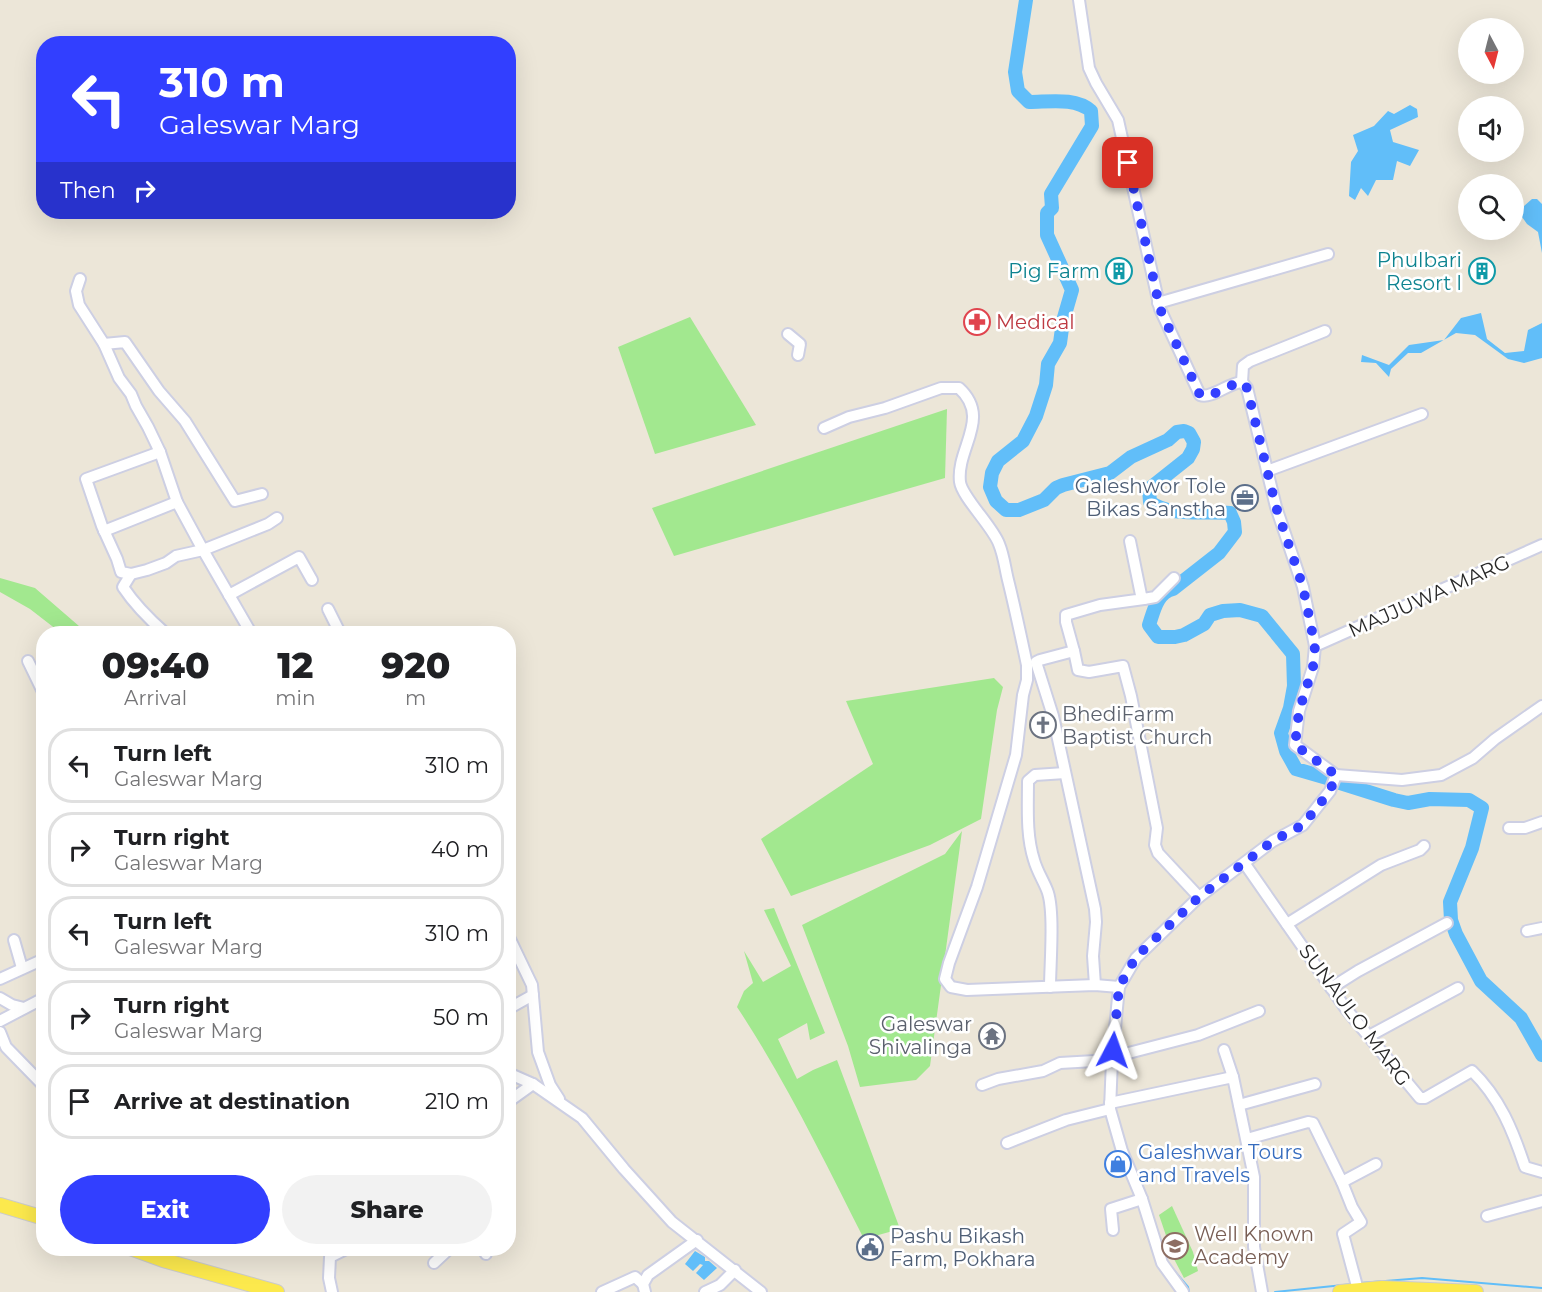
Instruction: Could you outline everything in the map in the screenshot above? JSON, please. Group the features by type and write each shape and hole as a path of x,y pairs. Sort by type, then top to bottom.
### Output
{"main road":[{"path":"0,1205 36,1216"},
{"path":"152,1256 277,1292"},
{"path":"1340,1292 1358,1290 1476,1292"}],"street":[{"path":"1078,0 1089,68 1118,120 1158,303 1200,395 1207,396 1242,382"},
{"path":"1158,303 1328,254"},
{"path":"80,279 76,291 79,305 104,344 119,378 131,394 160,452 177,502 202,550 247,626"},
{"path":"1325,331 1250,361 1243,366 1242,382 1247,388 1276,507 1303,587 1315,646 1313,667 1299,711 1295,745 1336,775 1402,780 1441,775 1473,758 1495,739 1542,706"},
{"path":"788,334 800,344 798,355"},
{"path":"104,344 125,342 159,391 184,421 235,501 262,494"},
{"path":"824,429 849,417 885,408 941,388 959,388 972,406 973,424 960,468 960,486 992,531 1004,556 1027,665 1028,680 1023,695 1016,755 977,887 945,979 951,987 967,990 1095,985 1119,987"},
{"path":"1268,471 1422,414"},
{"path":"160,452 86,479 121,572 131,574 166,563 176,556 202,550 268,524 277,518"},
{"path":"104,531 177,502"},
{"path":"1130,540 1141,596 1144,599"},
{"name":"MAJJUWA MARG","path":"1315,646 1542,545"},
{"path":"229,595 299,557 312,580"},
{"path":"131,574 123,587 138,607 158,626"},
{"path":"1174,578 1155,597 1100,605 1066,615 1066,622 1078,670 1089,672 1123,666 1143,751 1157,828 1155,845 1167,864 1199,897"},
{"path":"328,609 336,626"},
{"path":"1074,651 1036,662 1053,716 1095,909 1095,985"},
{"path":"28,661 36,678"},
{"path":"1050,987 1050,914 1047,890 1033,859 1027,813 1028,782 1035,775 1065,773"},
{"path":"1183,1292 1162,1263 1142,1199 1122,1151 1110,1106 1119,987 1136,957 1199,897 1273,841 1303,825 1330,791 1336,775"},
{"path":"1509,828 1525,828 1542,822"},
{"path":"1287,924 1381,865 1420,850 1424,846"},
{"name":"SUNAULO MARG","path":"1245,864 1331,988 1419,1098 1425,1098 1472,1071 1498,1101 1525,1167 1542,1172"},
{"path":"1331,988 1447,923"},
{"path":"1527,932 1542,928"},
{"path":"14,940 22,968"},
{"path":"516,952 532,985 538,1052 550,1085 560,1101"},
{"path":"0,979 36,962"},
{"path":"1369,1036 1458,988"},
{"path":"516,1005 533,996"},
{"path":"0,999 24,1008"},
{"path":"0,1021 36,1002"},
{"path":"982,1085 998,1079 1043,1071 1060,1063 1112,1058 1198,1035 1259,1011"},
{"path":"0,1032 6,1047 36,1078"},
{"path":"1224,1050 1233,1077 1254,1177 1254,1246 1262,1292"},
{"path":"516,1077 560,1101 582,1118 672,1222 760,1292"},
{"path":"1007,1143 1110,1106 1233,1077"},
{"path":"516,1096 532,1084"},
{"path":"1239,1105 1315,1084"},
{"path":"1247,1139 1308,1122 1313,1123 1361,1222 1343,1234 1358,1290"},
{"path":"1342,1182 1376,1164"},
{"path":"1113,1230 1111,1209 1142,1199"},
{"path":"1486,1216 1542,1201"},
{"path":"644,1288 648,1275 697,1240"},
{"path":"332,1256 330,1257 329,1278 332,1292"},
{"path":"434,1263 441,1256"},
{"path":"705,1292 720,1285 735,1270"},
{"path":"602,1292 635,1277 644,1288"}],"green space":[{"path":"690,317 756,425 655,454 618,347"},
{"path":"947,409 945,478 674,556 652,508"},
{"path":"0,578 35,588 79,626 52,626 30,609 0,592"},
{"path":"994,678 1003,687 997,710 981,819 930,845 791,896 761,839 873,764 846,701"},
{"path":"962,831 930,1066 916,1080 860,1087 848,1046 802,925 945,854"},
{"path":"774,908 825,1033 810,1040 807,1023 778,1039 797,1079 837,1060 900,1229 864,1239 788,1092 737,1007 744,991 753,983 744,951 763,982 791,966 764,910"},
{"path":"1172,1206 1193,1252 1198,1271 1184,1278 1174,1259 1159,1215"}],"water":[{"path":"1410,105 1417,109 1418,117 1390,130 1393,142 1419,150 1410,166 1397,161 1393,180 1376,180 1368,196 1361,188 1355,200 1349,196 1351,162 1358,151 1353,135 1374,126 1388,111 1394,114"},
{"path":"1532,199 1537,199 1542,204 1542,253 1538,232 1524,220 1524,206"},
{"path":"1481,313 1487,339 1505,353 1524,351 1528,330 1542,323 1542,358 1524,363 1508,359 1475,335 1456,333 1444,340 1461,318"},
{"path":"1444,340 1421,353 1408,353 1391,369 1389,377 1376,363 1361,362 1362,355 1389,365 1409,345"},
{"path":"695,1251 717,1268 704,1280 696,1273 703,1265 700,1264 693,1271 685,1264"}],"waterway":[{"path":"1026,0 1015,72 1018,91 1029,102 1062,101 1085,107 1091,111 1092,126 1051,194 1052,208 1047,213 1047,235 1072,290 1063,321 1060,343 1048,364 1046,385 1036,416 1023,441 998,461 992,473 990,487 996,501 1006,510 1019,510 1044,500 1056,488 1063,485 1110,473 1131,457 1168,440 1177,432 1189,433 1194,442 1188,458 1149,489 1150,502 1158,507 1177,512 1230,513 1235,532 1219,553 1173,589 1163,594 1149,625 1158,637 1175,637 1184,635 1204,624 1210,615 1223,611 1240,610 1262,616 1293,654 1294,686 1290,708 1281,733 1286,751 1296,769 1327,778"},
{"path":"1337,782 1408,803 1430,799 1469,800 1482,808 1472,848 1450,902 1451,920 1481,981 1521,1018 1542,1055"},
{"path":"1172,1268 1188,1287 1189,1292"},
{"path":"1361,1283 1422,1278 1542,1288"},
{"path":"1275,1292 1353,1284"}],"place":[{"name":"Pig Farm","path":"1119,271"},
{"name":"Phulbari Resort l","path":"1482,271"},
{"name":"Medical","path":"977,322"},
{"name":"Galeshwor Tole Bikas Sanstha","path":"1245,498"},
{"name":"BhediFarm Baptist Church","path":"1043,725"},
{"name":"Galeswar Shivalinga","path":"992,1036"},
{"name":"Galeshwar Tours and Travels","path":"1118,1164"},
{"name":"Well Known Academy","path":"1175,1246"},
{"name":"Pashu Bikash Farm, Pokhara","path":"870,1247"}],"route":[{"path":"1113,1050 1119,987 1136,957 1199,897 1273,841 1303,825 1330,791 1336,775 1295,745 1299,711 1313,667 1315,646 1303,587 1276,507 1247,388 1242,382 1236,382 1207,396 1200,395 1160,309 1128,163"}]}
